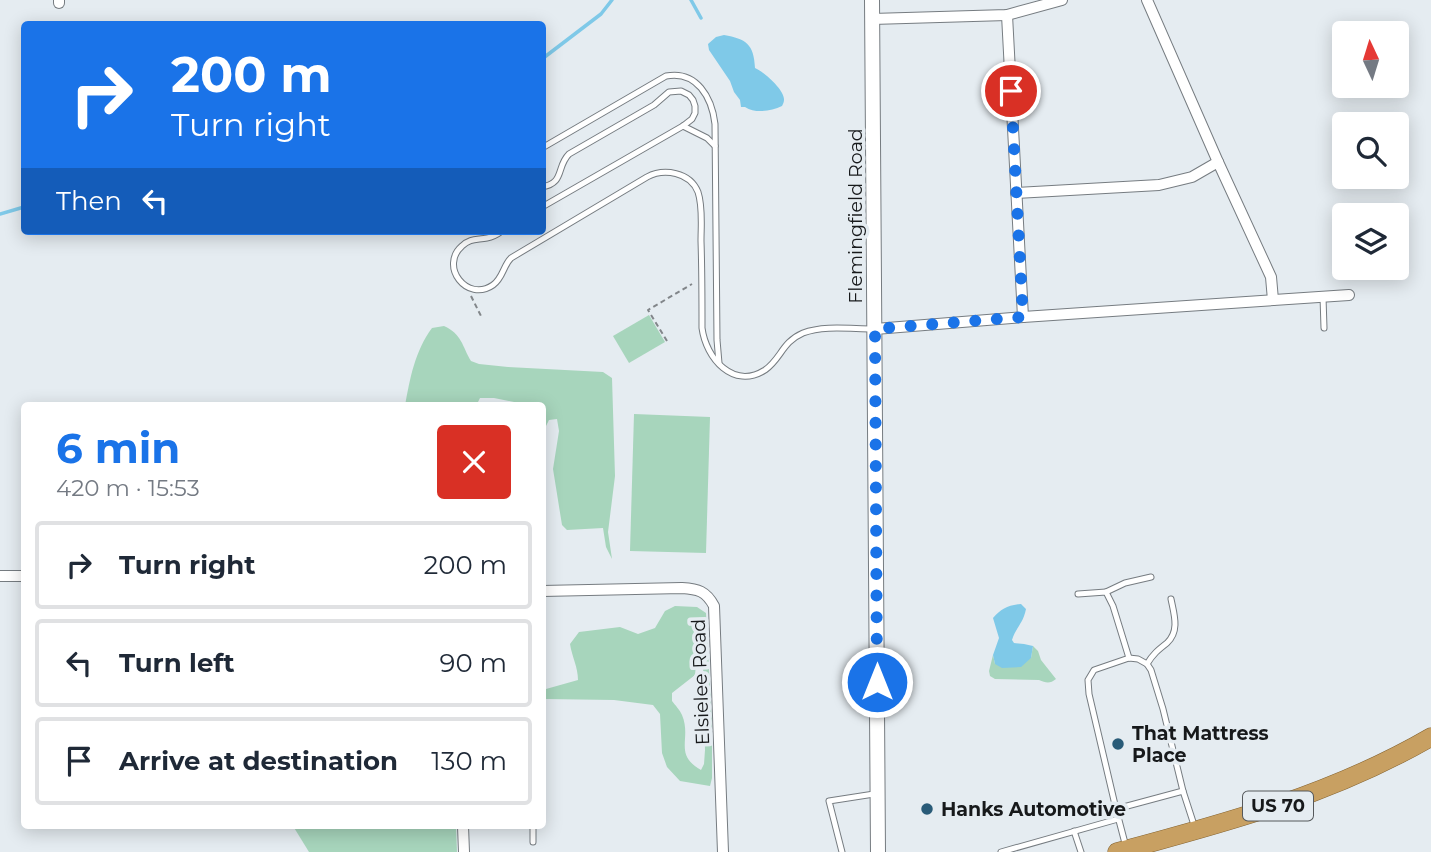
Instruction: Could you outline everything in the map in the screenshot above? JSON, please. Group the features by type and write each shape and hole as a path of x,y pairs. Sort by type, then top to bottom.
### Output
{"highway":[{"name":"US 70","path":"1122,851 1260,813 1309,795 1378,765 1431,737"}],"street":[{"name":"Flemingfield Road","path":"872,0 878,852"},
{"path":"872,19 1007,15 1062,0"},
{"path":"1147,0 1271,277 1273,300"},
{"path":"1007,15 1023,317"},
{"path":"1016,193 1159,185 1192,177 1218,162"},
{"path":"875,329 1349,295"},
{"path":"0,576 21,576"},
{"name":"Elsielee Road","path":"546,591 682,587 698,589 707,594 714,606 723,852"},
{"path":"463,829 464,852"}],"lane":[{"path":"546,146 659,79 680,75 700,85 714,114 717,340 720,366"},
{"path":"546,186 557,180 563,161 569,154 654,105 668,92 681,91 693,100 695,113 683,126 546,205"},
{"path":"683,126 707,138 715,146"},
{"path":"494,235 469,240 457,250 453,265 457,279 469,289 483,290 495,284 500,280 511,258 647,177 661,172 680,175 694,185 700,202 703,338 720,366 735,374 750,375 767,369 786,344 805,332 823,329 875,329"},
{"path":"1323,297 1324,328"},
{"path":"1078,594 1106,592 1125,583 1152,577"},
{"path":"1106,592 1129,658"},
{"path":"1147,664 1154,653 1174,635 1171,599"},
{"path":"1122,851 1118,818 1088,680 1094,670 1129,658 1138,659 1151,670 1196,831"},
{"path":"1116,809 1183,791"},
{"path":"842,852 829,801 878,793"},
{"path":"1005,851 1118,818"},
{"path":"533,829 533,842"},
{"path":"1074,831 1081,852"}],"path":[{"path":"667,341 648,310 693,284"},
{"path":"469,289 481,316"}],"green space":[{"path":"649,315 665,342 629,363 613,336"},
{"path":"444,326 450,329 458,337 471,361 479,364 603,372 612,378 615,476 608,532 612,559 606,547 603,528 567,530 562,525 553,469 559,431 557,419 549,420 546,426 546,402 480,398 478,402 406,402 417,355 432,328"},
{"path":"634,414 710,417 706,553 630,551"},
{"path":"675,606 697,607 706,613 712,726 710,786 680,781 667,767 662,753 660,714 653,705 614,700 546,699 546,689 578,680 570,644 579,632 620,627 638,634 655,628 665,611","holes":["700,629 705,750 701,770 685,752 685,724 672,701 672,693 695,675"]},
{"path":"1033,646 1056,679 1054,681 995,679 990,676 993,655 995,664 1031,658"},
{"path":"295,829 456,829 457,852 309,852"}],"water":[{"path":"724,35 738,38 751,48 755,68 781,91 784,100 782,106 764,111 741,107 730,81 709,50 708,44 716,37"},
{"path":"1021,604 1026,609 1012,640 1014,643 1033,646 1031,658 1021,667 1002,668 995,664 993,655 999,638 993,618 1005,608"}],"waterway":[{"path":"546,56 601,14 612,0"},
{"path":"691,0 701,18"},
{"path":"0,214 21,208"}],"place":[{"name":"That Mattress Place","path":"1118,744"},
{"name":"Hanks Automotive","path":"927,809"}],"route":[{"path":"877,682 875,329 1023,317 1011,91"}]}
